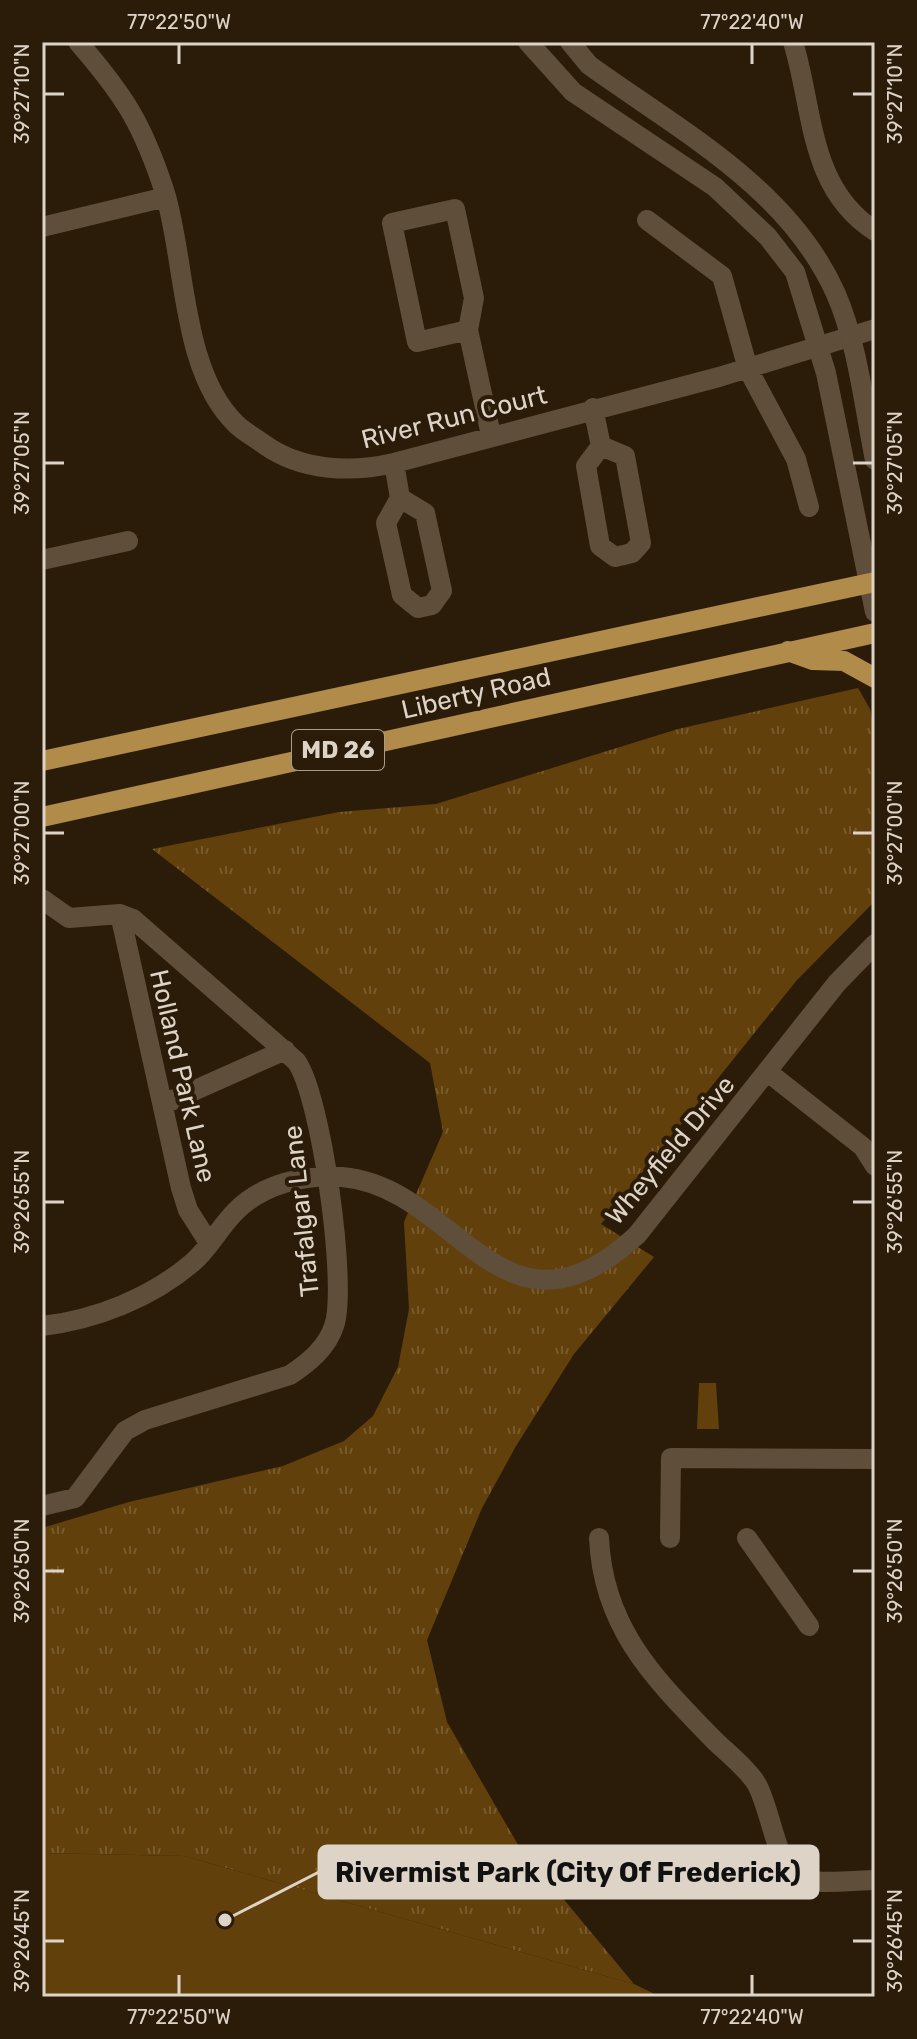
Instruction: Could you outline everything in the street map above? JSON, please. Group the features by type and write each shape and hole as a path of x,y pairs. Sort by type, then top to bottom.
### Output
{"main road":[{"name":"Liberty Road","path":"42,761 872,583"},
{"name":"Liberty Road","path":"42,817 875,633"},
{"path":"788,651 813,660 844,661 875,678"}],"street":[{"name":"River Run Court","path":"78,42 126,100 144,132 166,197 197,351 211,388 235,423 277,453 310,466 366,470 748,369 875,329"},
{"path":"528,42 573,92 715,187 768,237 795,272 819,346 872,583 875,612"},
{"path":"570,42 589,65 744,176 773,202 799,233 826,277 849,337 875,460"},
{"path":"793,42 803,74 813,144 825,174 848,210 875,231"},
{"path":"42,227 166,197"},
{"path":"468,330 417,342 392,223 455,209 474,298 468,330 491,435"},
{"path":"647,220 722,276 748,369 796,459 809,507"},
{"path":"593,408 601,446 586,466 600,546 615,557 632,553 641,543 625,456 601,446"},
{"path":"394,463 400,498 386,523 402,595 418,608 432,605 442,591 425,513 400,498"},
{"path":"42,560 128,541"},
{"path":"42,899 69,918 120,914"},
{"name":"Trafalgar Lane","path":"42,1506 75,1498 125,1431 145,1420 290,1375 307,1364 324,1345 335,1325 339,1293 325,1149 306,1074 285,1050 133,919 120,914"},
{"name":"Holland Park Lane","path":"120,914 188,1210 209,1243"},
{"name":"Wheyfield Drive","path":"42,1326 75,1321 120,1306 174,1276 193,1262 236,1211 253,1197 299,1179 344,1177 386,1190 495,1266 518,1275 549,1279 568,1277 615,1255 637,1235 769,1073 837,983 875,944"},
{"path":"164,1104 285,1050"},
{"path":"769,1073 863,1147 875,1166"},
{"path":"670,1538 671,1458 875,1459"},
{"path":"599,1538 601,1570 616,1618 640,1658 671,1696 756,1783 789,1870 806,1881 875,1880"},
{"path":"747,1538 809,1626"}],"green space":[{"path":"858,688 870,709 875,734 875,901 797,980 601,1224 654,1257 574,1354 516,1446 482,1508 427,1640 447,1722 517,1843 634,1984 184,1856 42,1853 42,1528 129,1502 283,1466 344,1441 373,1416 398,1367 409,1309 404,1222 443,1132 430,1063 152,849 339,812 436,804 678,729"},
{"path":"699,1383 716,1383 719,1429 697,1429"},
{"path":"42,1853 184,1856 634,1984 661,1997 42,1997"}],"place":[{"name":"Rivermist Park (City Of Frederick)","path":"225,1920"}]}
